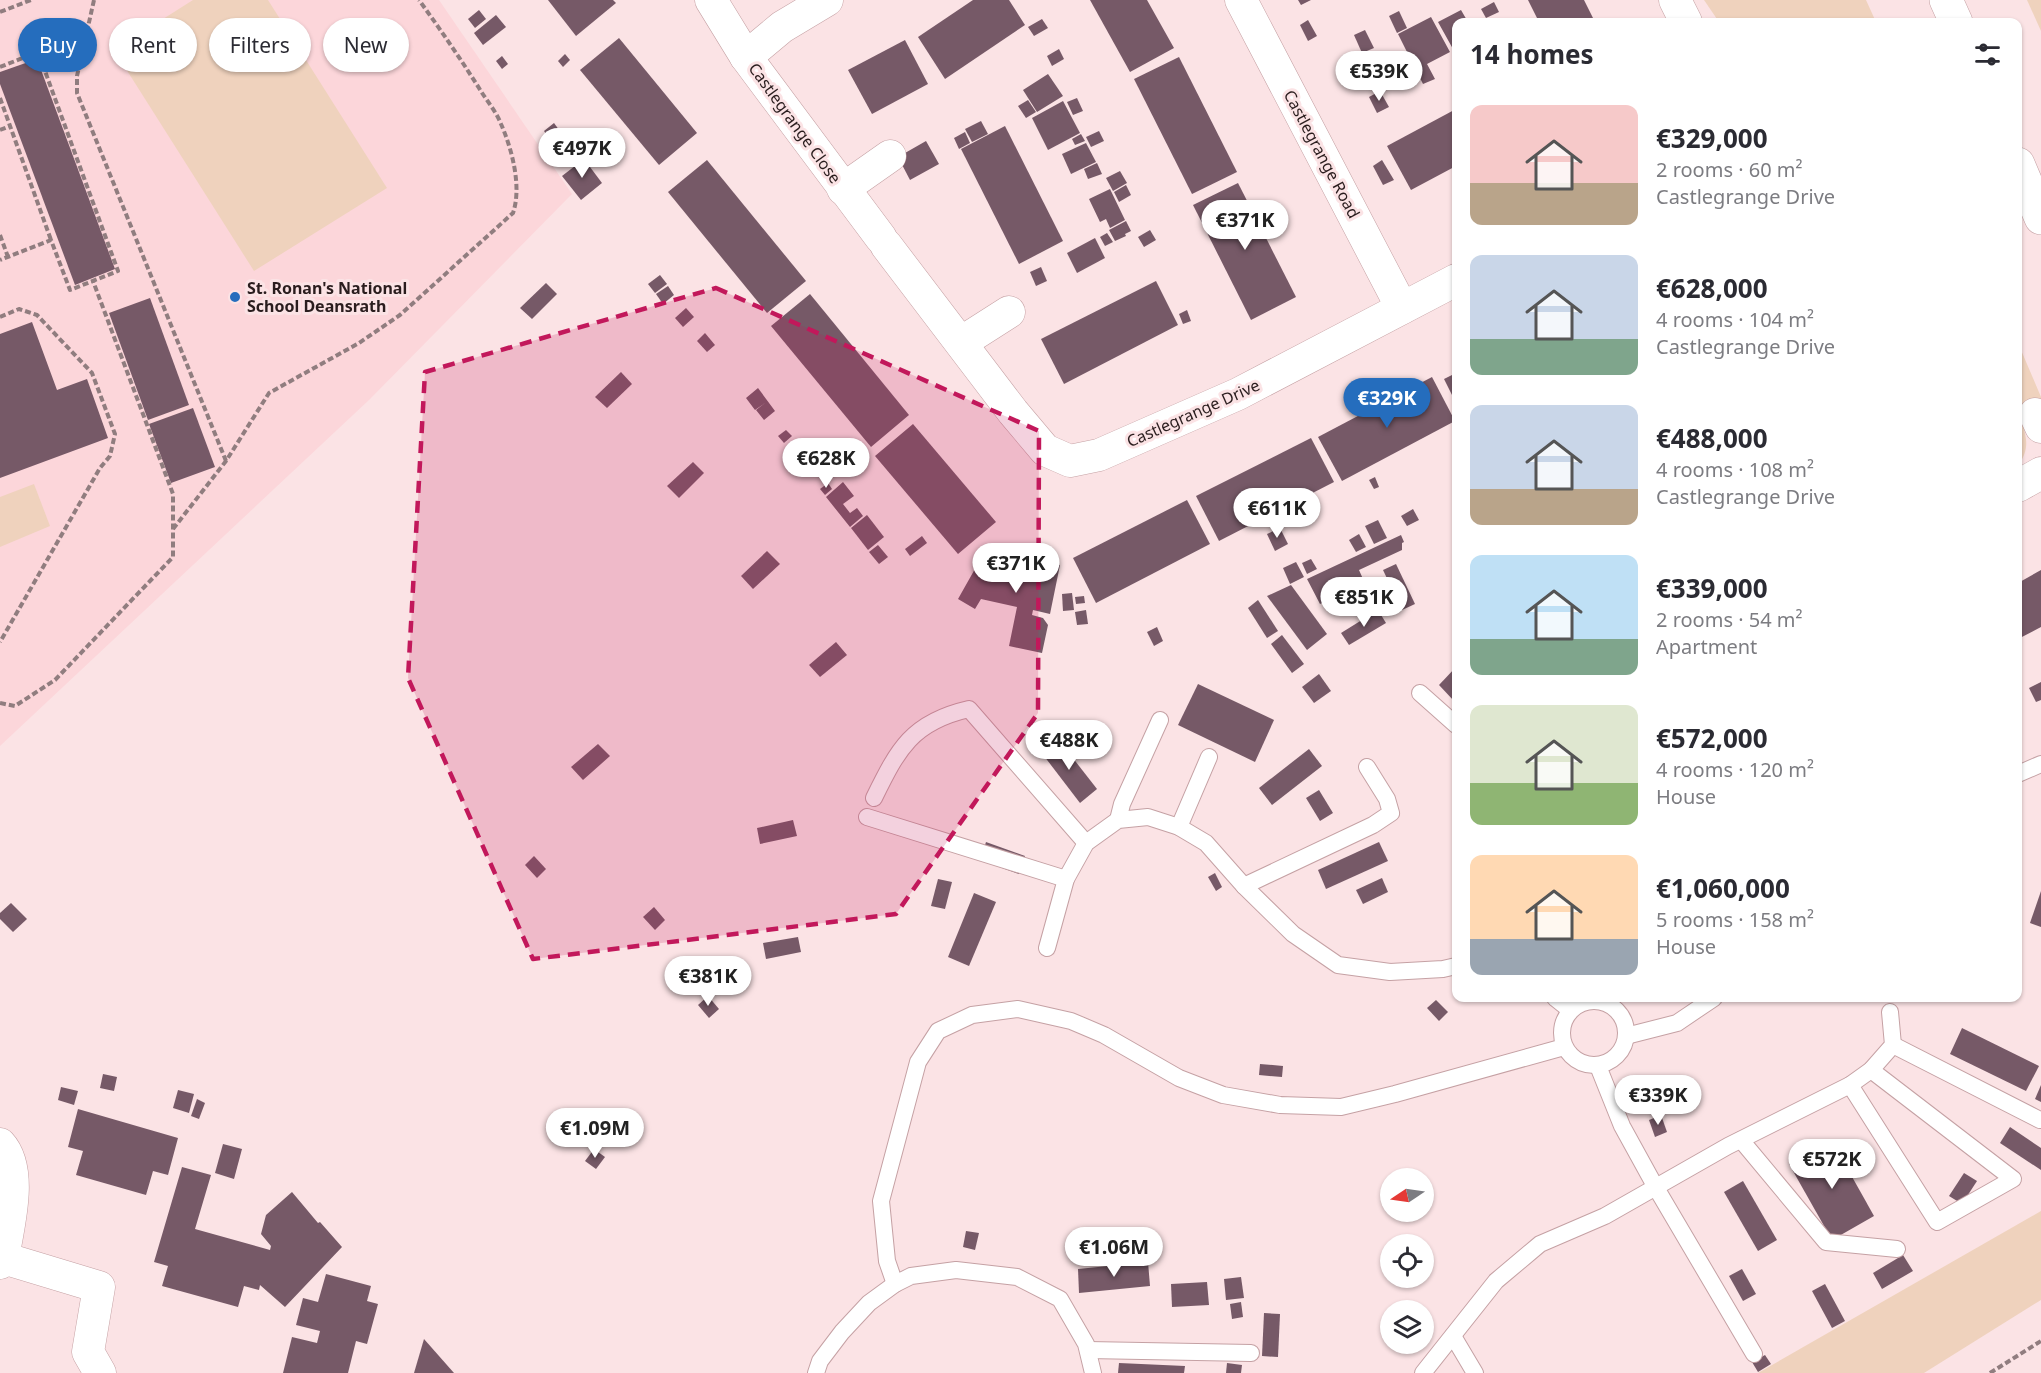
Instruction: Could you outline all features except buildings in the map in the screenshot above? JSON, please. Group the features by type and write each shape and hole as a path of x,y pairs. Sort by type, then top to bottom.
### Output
{"main road":[{"path":"1946,0 1954,18"},
{"path":"2022,173 2041,218"}],"street":[{"name":"Castlegrange Close","path":"711,0 746,57 884,241"},
{"name":"Castlegrange Close","path":"746,57 782,27 827,0"},
{"name":"Castlegrange Road","path":"1241,0 1402,308"},
{"path":"1675,0 1684,18"},
{"name":"Castlegrange Close","path":"843,189 890,156"},
{"name":"Castlegrange Drive","path":"884,241 1013,412 1045,450 1070,461 1099,455 1238,394 1452,282"},
{"path":"962,342 1009,312"},
{"path":"2022,484 2041,473"},
{"path":"0,1144 5,1149 12,1170 12,1206 2,1261 99,1287 88,1352 100,1373"}],"lane":[{"path":"1420,693 1452,721"},
{"path":"874,798 892,762 918,729 952,712 969,709 1086,843"},
{"path":"1118,820 1122,804 1160,720"},
{"path":"1179,827 1209,757"},
{"path":"2022,772 2041,764"},
{"path":"1244,886 1373,825 1391,813 1387,799 1367,767"},
{"path":"867,817 1066,879"},
{"path":"1047,948 1066,879 1086,843 1118,820 1148,817 1179,827 1206,843 1244,886 1293,934 1338,965 1390,972 1452,967"},
{"path":"1560,1002 1570,1010"},
{"path":"1585,1002 1570,1010 1562,1028 1561,1037 1570,1056 1588,1066 1598,1066 1617,1056 1626,1036 1626,1026 1615,1009 1602,1002"},
{"path":"1626,1036 1677,1023 1708,1002"},
{"path":"895,1284 887,1261 881,1201 918,1062 938,1031 972,1015 1017,1009 1071,1021 1104,1035 1179,1078 1223,1095 1280,1105 1341,1107 1564,1047"},
{"path":"1423,1373 1496,1281 1540,1244 1605,1216 1741,1140 1850,1085 1871,1070 1893,1045 1890,1012"},
{"path":"1893,1045 2040,1120"},
{"path":"1598,1066 1622,1126 1754,1354"},
{"path":"1850,1085 1937,1222 2013,1179 1871,1070"},
{"path":"1741,1140 1826,1242 1897,1249"},
{"path":"816,1373 820,1361 842,1332 869,1303 895,1284 911,1276 956,1270 1017,1277 1060,1299 1086,1344 1093,1373"},
{"path":"1453,1336 1475,1373"},
{"path":"1088,1350 1251,1353"}],"path":[{"path":"0,12 31,0"},
{"path":"94,0 76,76 77,93 226,461"},
{"path":"173,529 226,461 269,393 359,343 400,315 513,213 518,188 501,122 420,0"},
{"path":"0,67 38,52 118,271 70,290 0,98"},
{"path":"0,130 10,126"},
{"path":"0,235 8,257"},
{"path":"0,260 51,240"},
{"path":"0,703 15,706 55,680 173,557 173,494 93,281"},
{"path":"0,317 19,309 37,315 92,373 115,434 110,456 100,468 0,642"},
{"path":"1990,1373 2041,1341"}],"highlighted area":[{"path":"716,288 1039,431 1038,713 896,914 533,959 408,678 425,372"}],"shaded area":[{"name":"St. Ronan's National School Deansrath","path":"0,0 439,0 572,194 369,400 0,746"},
{"path":"193,0 268,0 279,18 209,18 209,72 311,72 311,68 387,188 254,271 128,72 197,72 197,18 165,18"},
{"path":"1704,0 1866,0 1874,18 1716,18"},
{"path":"2027,0 2041,0 2041,31"},
{"path":"2022,352 2041,397 2041,402 2022,418"},
{"path":"2022,422 2026,443 2022,458"},
{"path":"34,484 50,526 0,547 0,497"},
{"path":"2041,1211 2041,1300 1924,1373 1758,1373"}],"place":[{"name":"St. Ronan's National School Deansrath","path":"235,297"}]}
